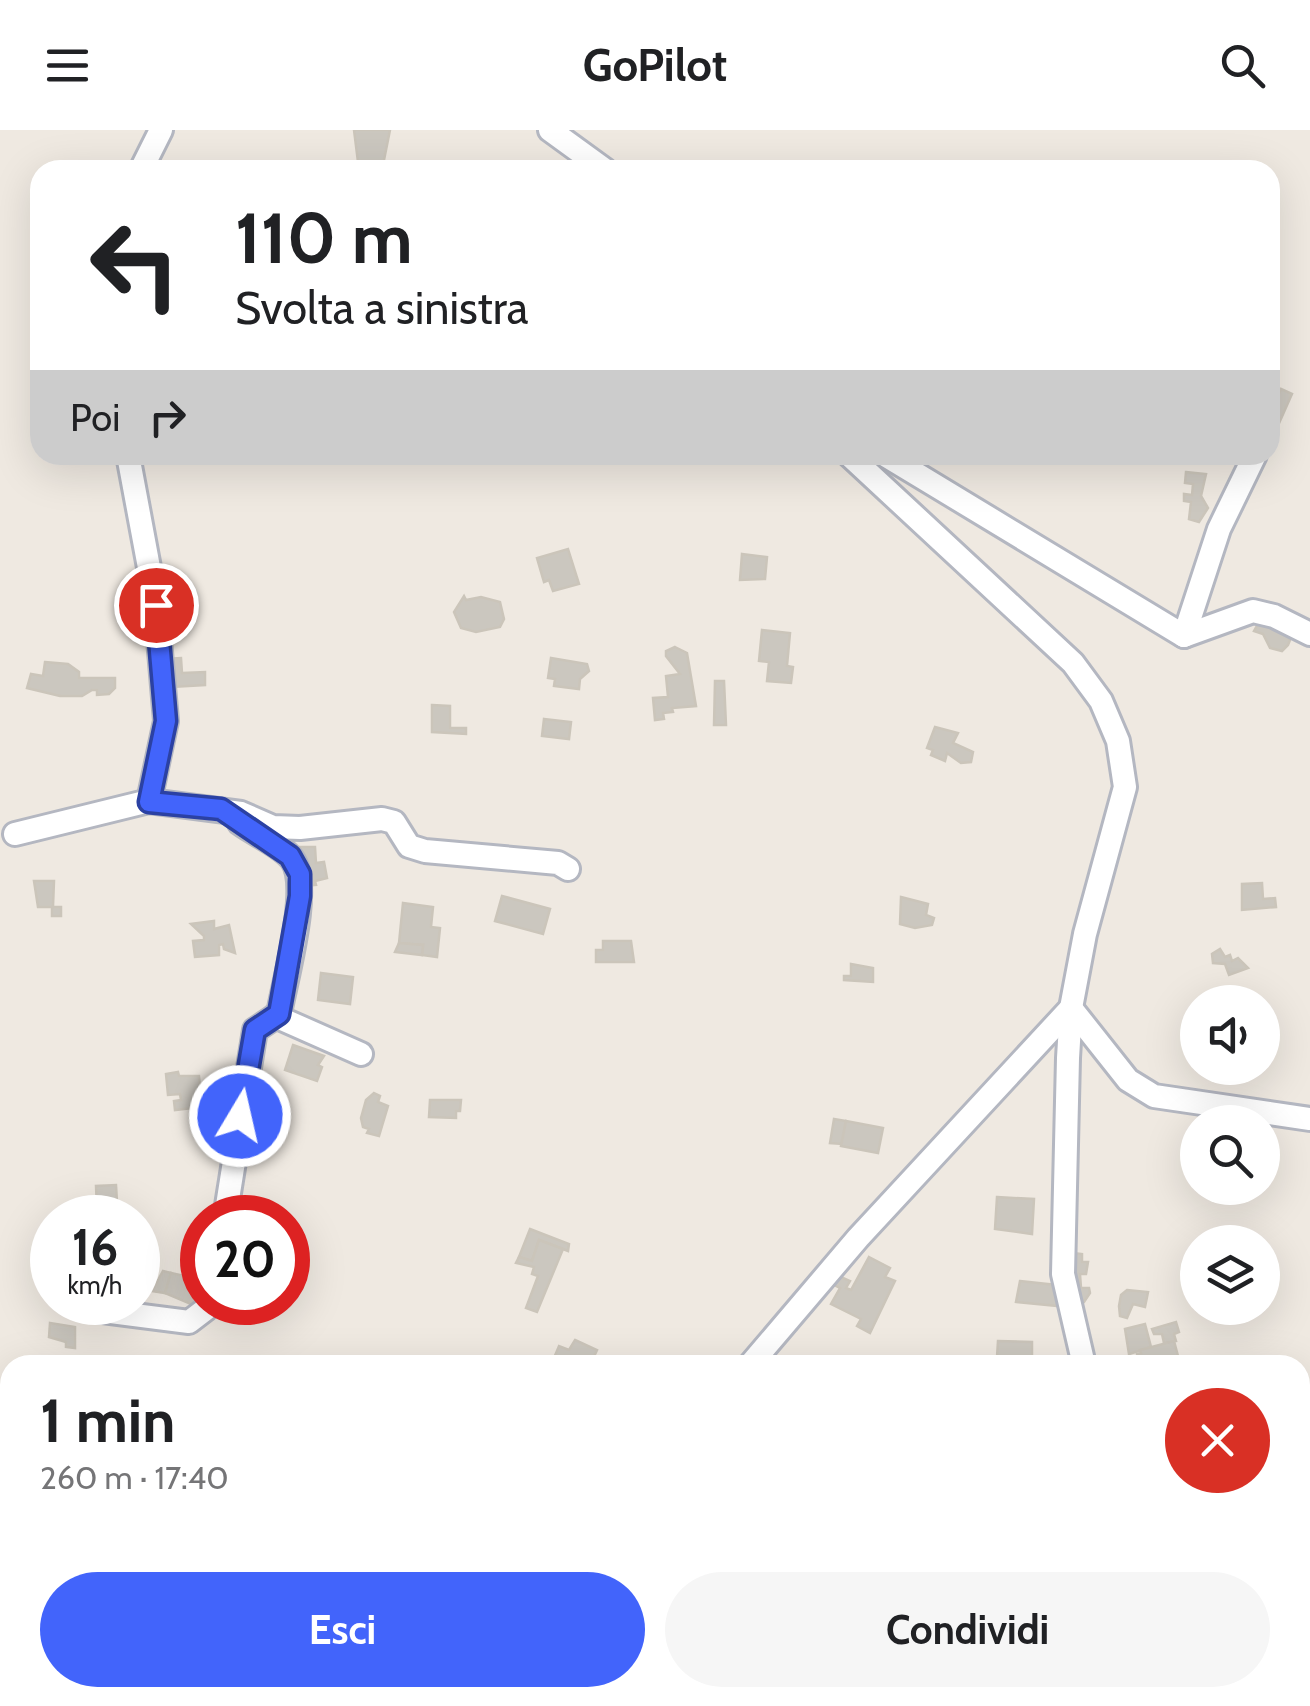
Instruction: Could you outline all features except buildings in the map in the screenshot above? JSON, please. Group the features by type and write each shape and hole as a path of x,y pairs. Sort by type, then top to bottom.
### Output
{"street":[{"path":"146,160 162,130"},
{"path":"550,130 590,160"},
{"path":"130,465 156,605 166,721 149,802"},
{"path":"860,465 1073,663 1101,701 1118,741 1125,787 1085,934 1072,1008 1063,1274 1082,1355"},
{"path":"902,465 1184,636"},
{"path":"1184,636 1218,528 1250,465"},
{"path":"1184,636 1253,611 1274,616 1310,634"},
{"path":"15,834 149,802 221,809 272,827 300,828 382,818 394,822 408,846 425,851 558,863 568,869"},
{"path":"221,809 290,856 300,874 300,896 275,1016 255,1030 229,1195"},
{"path":"1072,1008 1128,1080 1154,1096 1310,1119"},
{"path":"759,1355 858,1238 1072,1008"},
{"path":"275,1016 360,1054"}],"route":[{"path":"156,605 166,721 149,802 221,809 290,856 300,874 300,896 279,1014 255,1030 240,1116"}]}
